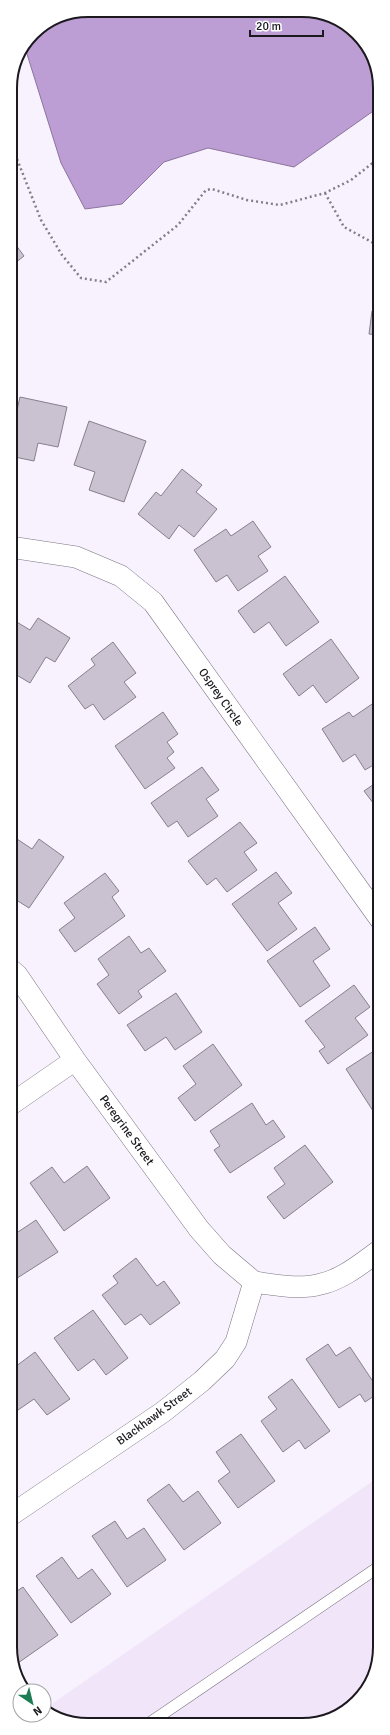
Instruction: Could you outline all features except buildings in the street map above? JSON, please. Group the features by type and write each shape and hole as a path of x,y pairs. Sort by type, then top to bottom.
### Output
{"street":[{"name":"Osprey Circle","path":"17,548 76,557 121,576 153,602 373,910"},
{"name":"Peregrine Street","path":"17,975 75,1060 199,1229 222,1255 254,1282"},
{"path":"17,1100 75,1060"},
{"path":"254,1282 290,1287 321,1284 342,1276 373,1255"},
{"name":"Blackhawk Street","path":"17,1511 163,1412 202,1382 225,1358 236,1342 254,1282"}],"lane":[{"path":"157,1718 373,1571"}],"path":[{"path":"17,159 41,220 62,255 81,278 106,282 178,224 206,190 212,189 247,200 280,205 326,193 351,180 373,163"},
{"path":"326,193 344,227 373,243"}],"shaded area":[{"path":"74,18 316,18 333,24 349,35 366,57 371,70 373,111 294,167 208,148 164,162 122,204 85,209 61,163 27,54 35,41 45,32 61,22"},
{"path":"373,1481 372,1661 368,1674 361,1686 352,1697 341,1706 333,1711 316,1717 302,1718 84,1718 74,1717 53,1708 52,1704"}]}
